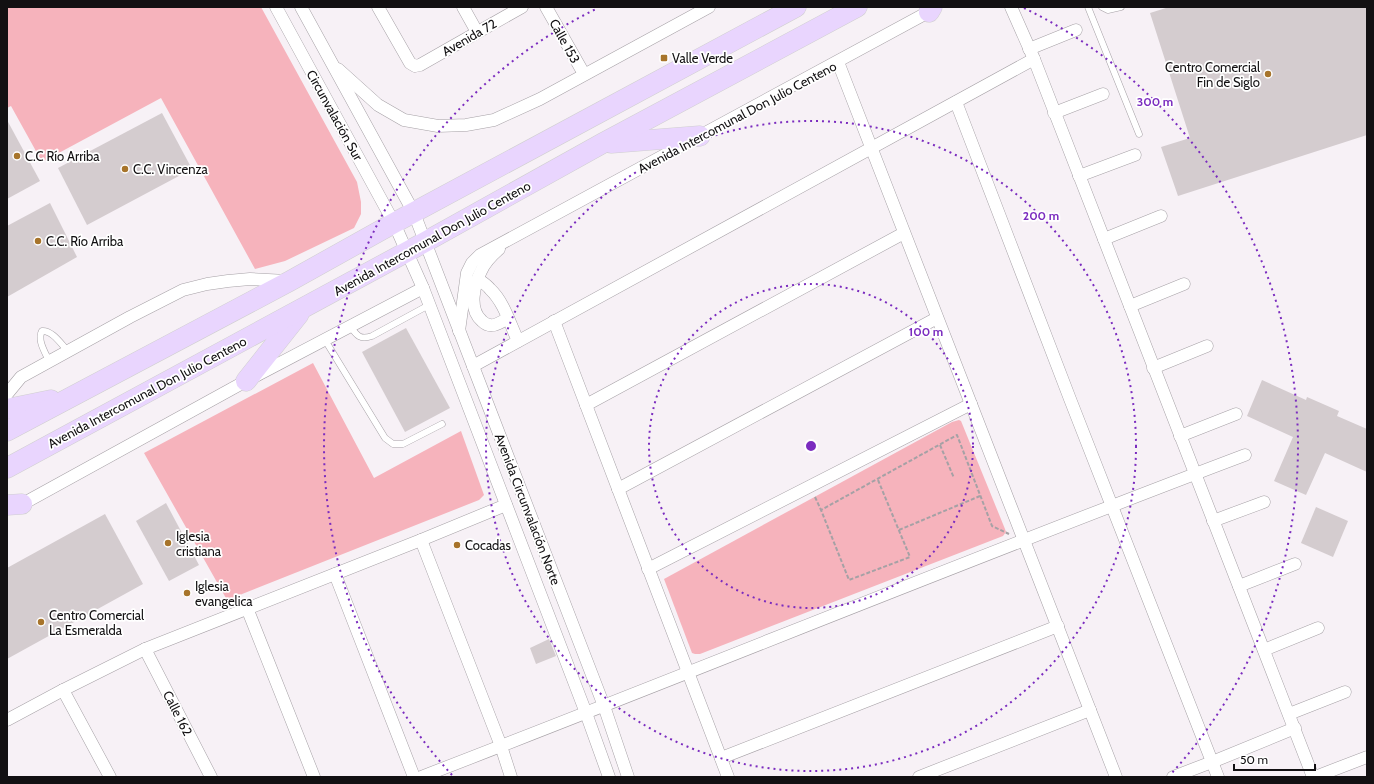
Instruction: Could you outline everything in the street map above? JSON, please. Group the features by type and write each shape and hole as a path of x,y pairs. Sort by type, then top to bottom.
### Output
{"main road":[{"path":"7,431 290,281 394,223 796,7"},
{"name":"Avenida Intercomunal Don Julio Centeno","path":"7,468 425,242 603,143 857,7"},
{"path":"603,143 700,136"},
{"path":"246,381 304,307"},
{"path":"7,409 71,396"}],"street":[{"name":"Circunvalación Sur","path":"276,7 394,223 406,252"},
{"name":"Circunvalación Sur","path":"301,7 414,213 425,242"},
{"name":"Avenida 72","path":"378,7 410,63 415,66 420,65 522,7"},
{"path":"463,7 477,32"},
{"name":"Calle 153","path":"546,7 584,74"},
{"path":"330,61 378,105 404,120 438,126 466,126 494,120 540,99 710,7"},
{"path":"1011,7 1032,54 1153,368 1314,777 1367,757"},
{"name":"Avenida Intercomunal Don Julio Centeno","path":"460,329 467,273 472,263 480,255 838,62 933,9"},
{"path":"473,366 956,102 1032,54 1076,30"},
{"path":"838,62 1116,777"},
{"path":"1054,113 1103,94"},
{"path":"956,102 1218,777"},
{"path":"1079,176 1135,155"},
{"path":"1104,239 1161,216"},
{"path":"586,405 904,233"},
{"path":"505,241 487,262 478,279 474,306 480,320 489,325 495,325 508,318"},
{"name":"Avenida Circunvalación Norte","path":"425,242 460,329 604,706 628,777"},
{"name":"Avenida Circunvalación Norte","path":"406,252 423,288 586,713 609,777"},
{"path":"7,394 21,377 130,317 183,290 207,284 250,279 290,281"},
{"path":"478,279 497,297 518,341"},
{"path":"1130,306 1184,284"},
{"path":"12,507 423,288"},
{"path":"618,489 937,318"},
{"path":"460,329 480,320"},
{"path":"554,322 728,777"},
{"path":"1153,368 1206,346"},
{"path":"648,570 971,404"},
{"path":"1180,436 1236,414"},
{"path":"421,777 1245,454"},
{"path":"1213,521 1264,502"},
{"path":"7,720 145,649 506,505"},
{"path":"421,540 501,746 511,777"},
{"path":"1239,586 1295,564"},
{"path":"335,574 414,777"},
{"path":"247,608 314,777"},
{"path":"721,758 1058,626"},
{"path":"1264,650 1318,628"},
{"name":"Calle 162","path":"145,649 211,777"},
{"path":"63,690 110,777"},
{"path":"1289,714 1345,692"},
{"path":"919,777 1090,710"},
{"path":"1172,777 1295,728"}],"lane":[{"path":"1088,7 1140,134"},
{"path":"1102,7 1108,10 1120,7"},
{"path":"350,326 356,335 367,338 429,305"},
{"path":"49,361 40,335 42,331 46,330 50,333 68,351"},
{"path":"325,340 385,438 393,444 403,444 442,424"}],"path":[{"path":"821,510 878,480 957,435 992,526 1024,540"},
{"path":"940,445 954,478"},
{"path":"810,486 849,580 910,557 878,480"},
{"path":"899,530 980,496"}],"shaded area":[{"path":"7,7 261,7 357,182 361,202 361,214 354,228 285,261 255,269 161,98 42,162 11,106 7,108"},
{"path":"313,363 374,478 461,431 484,495 479,500 227,600 144,453"},
{"path":"959,420 961,421 1005,529 1006,532 1003,536 700,654 692,653 664,579 952,422"}],"building":[{"name":"Centro Comercial Fin de Siglo","path":"1169,7 1367,7 1367,135 1178,196 1161,147 1190,138 1150,13"},
{"name":"C.C. Vincenza","path":"162,113 192,169 87,225 58,168"},
{"name":"C.C Río Arriba","path":"7,120 40,181 7,199"},
{"name":"C.C. Río Arriba","path":"50,203 77,257 7,297 7,226"},
{"path":"406,328 450,408 405,432 362,352"},
{"path":"1262,380 1306,400 1307,397 1339,411 1337,416 1367,429 1367,472 1325,453 1306,495 1274,481 1293,437 1247,416"},
{"name":"Iglesia cristiana","path":"166,503 199,565 169,581 136,521"},
{"path":"1316,507 1348,521 1333,557 1301,543"},
{"name":"Centro Comercial La Esmeralda","path":"105,514 143,584 7,659 7,568"},
{"path":"549,639 556,656 536,664 530,648"}],"place":[{"name":"Valle Verde","path":"664,58"},
{"name":"Centro Comercial Fin de Siglo","path":"1268,74"},
{"name":"C.C Río Arriba","path":"17,156"},
{"name":"C.C. Vincenza","path":"125,169"},
{"name":"C.C. Río Arriba","path":"38,241"},
{"name":"Iglesia cristiana","path":"168,543"},
{"name":"Cocadas","path":"457,545"},
{"name":"Iglesia evangelica","path":"187,593"},
{"name":"Centro Comercial La Esmeralda","path":"41,622"}]}
